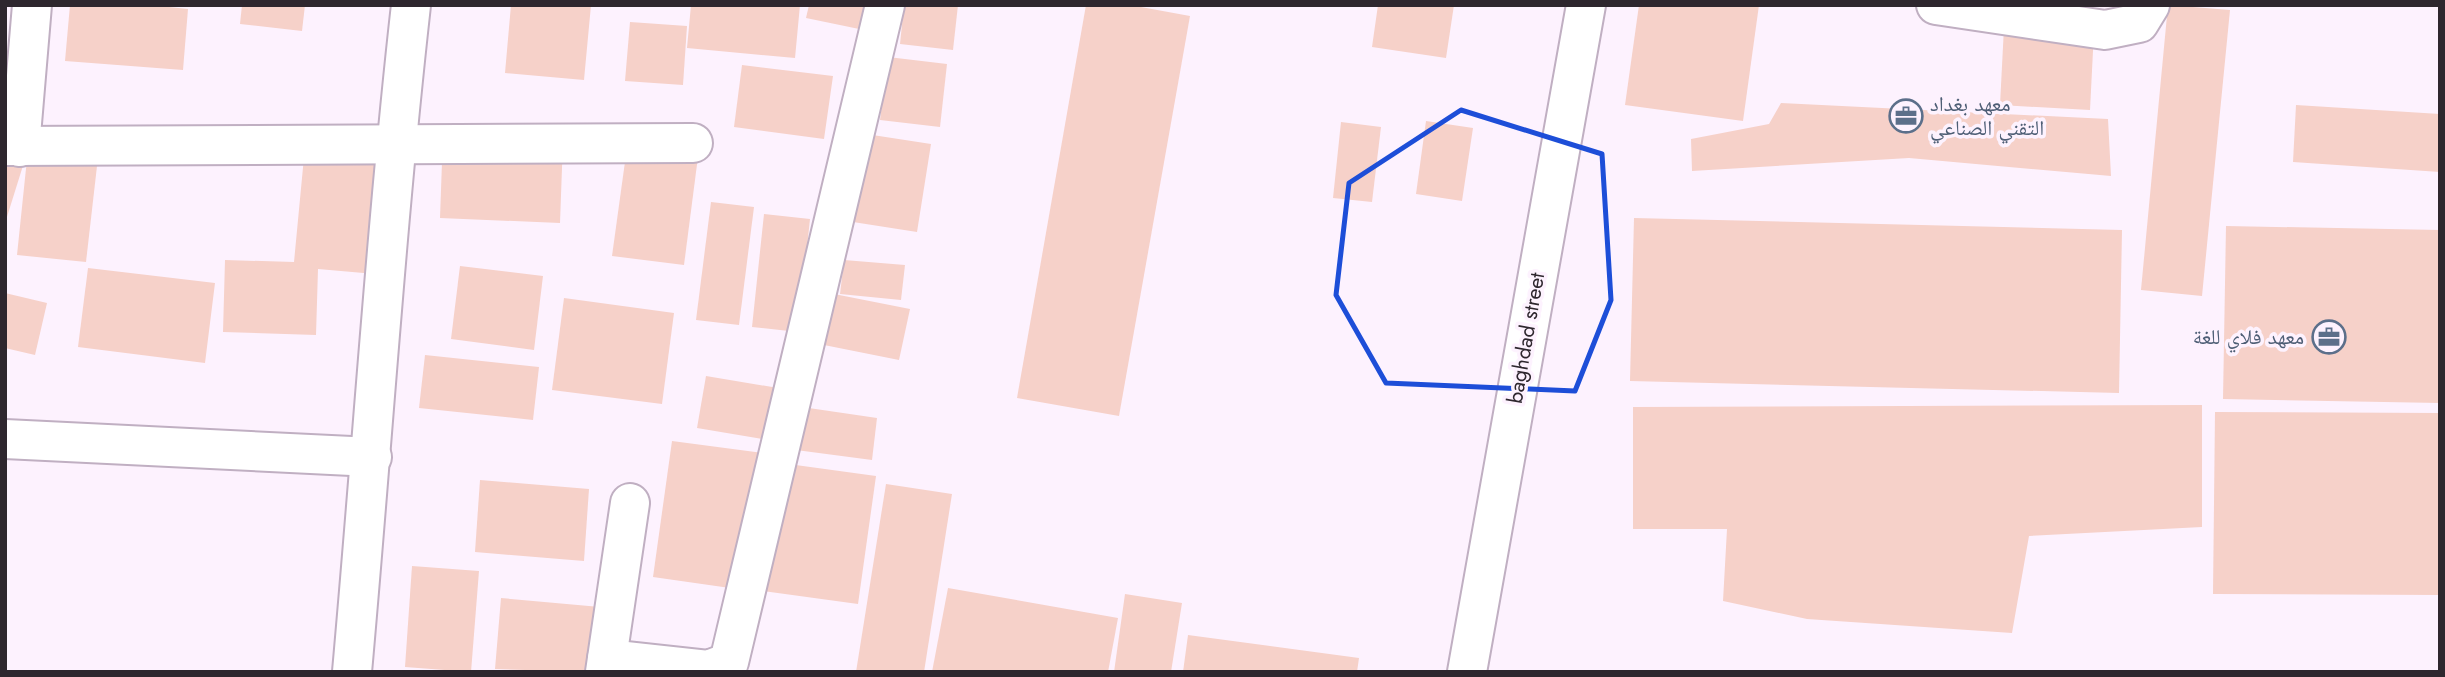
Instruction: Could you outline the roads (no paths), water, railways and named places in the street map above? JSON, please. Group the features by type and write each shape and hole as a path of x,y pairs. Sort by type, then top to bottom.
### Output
{"street":[{"path":"32,5 12,147 693,143"},
{"path":"352,672 396,144 411,5"},
{"path":"630,503 606,665 708,670 729,662 885,5"},
{"name":"baghdad street","path":"1467,672 1586,5"},
{"path":"1936,5 2105,30 2139,23 2150,5"},
{"path":"5,439 372,457"}],"place":[{"name":"معهد بغداد التقني الصناعي","path":"1906,116"},
{"name":"معهد فلاي للغة","path":"2329,337"}]}
